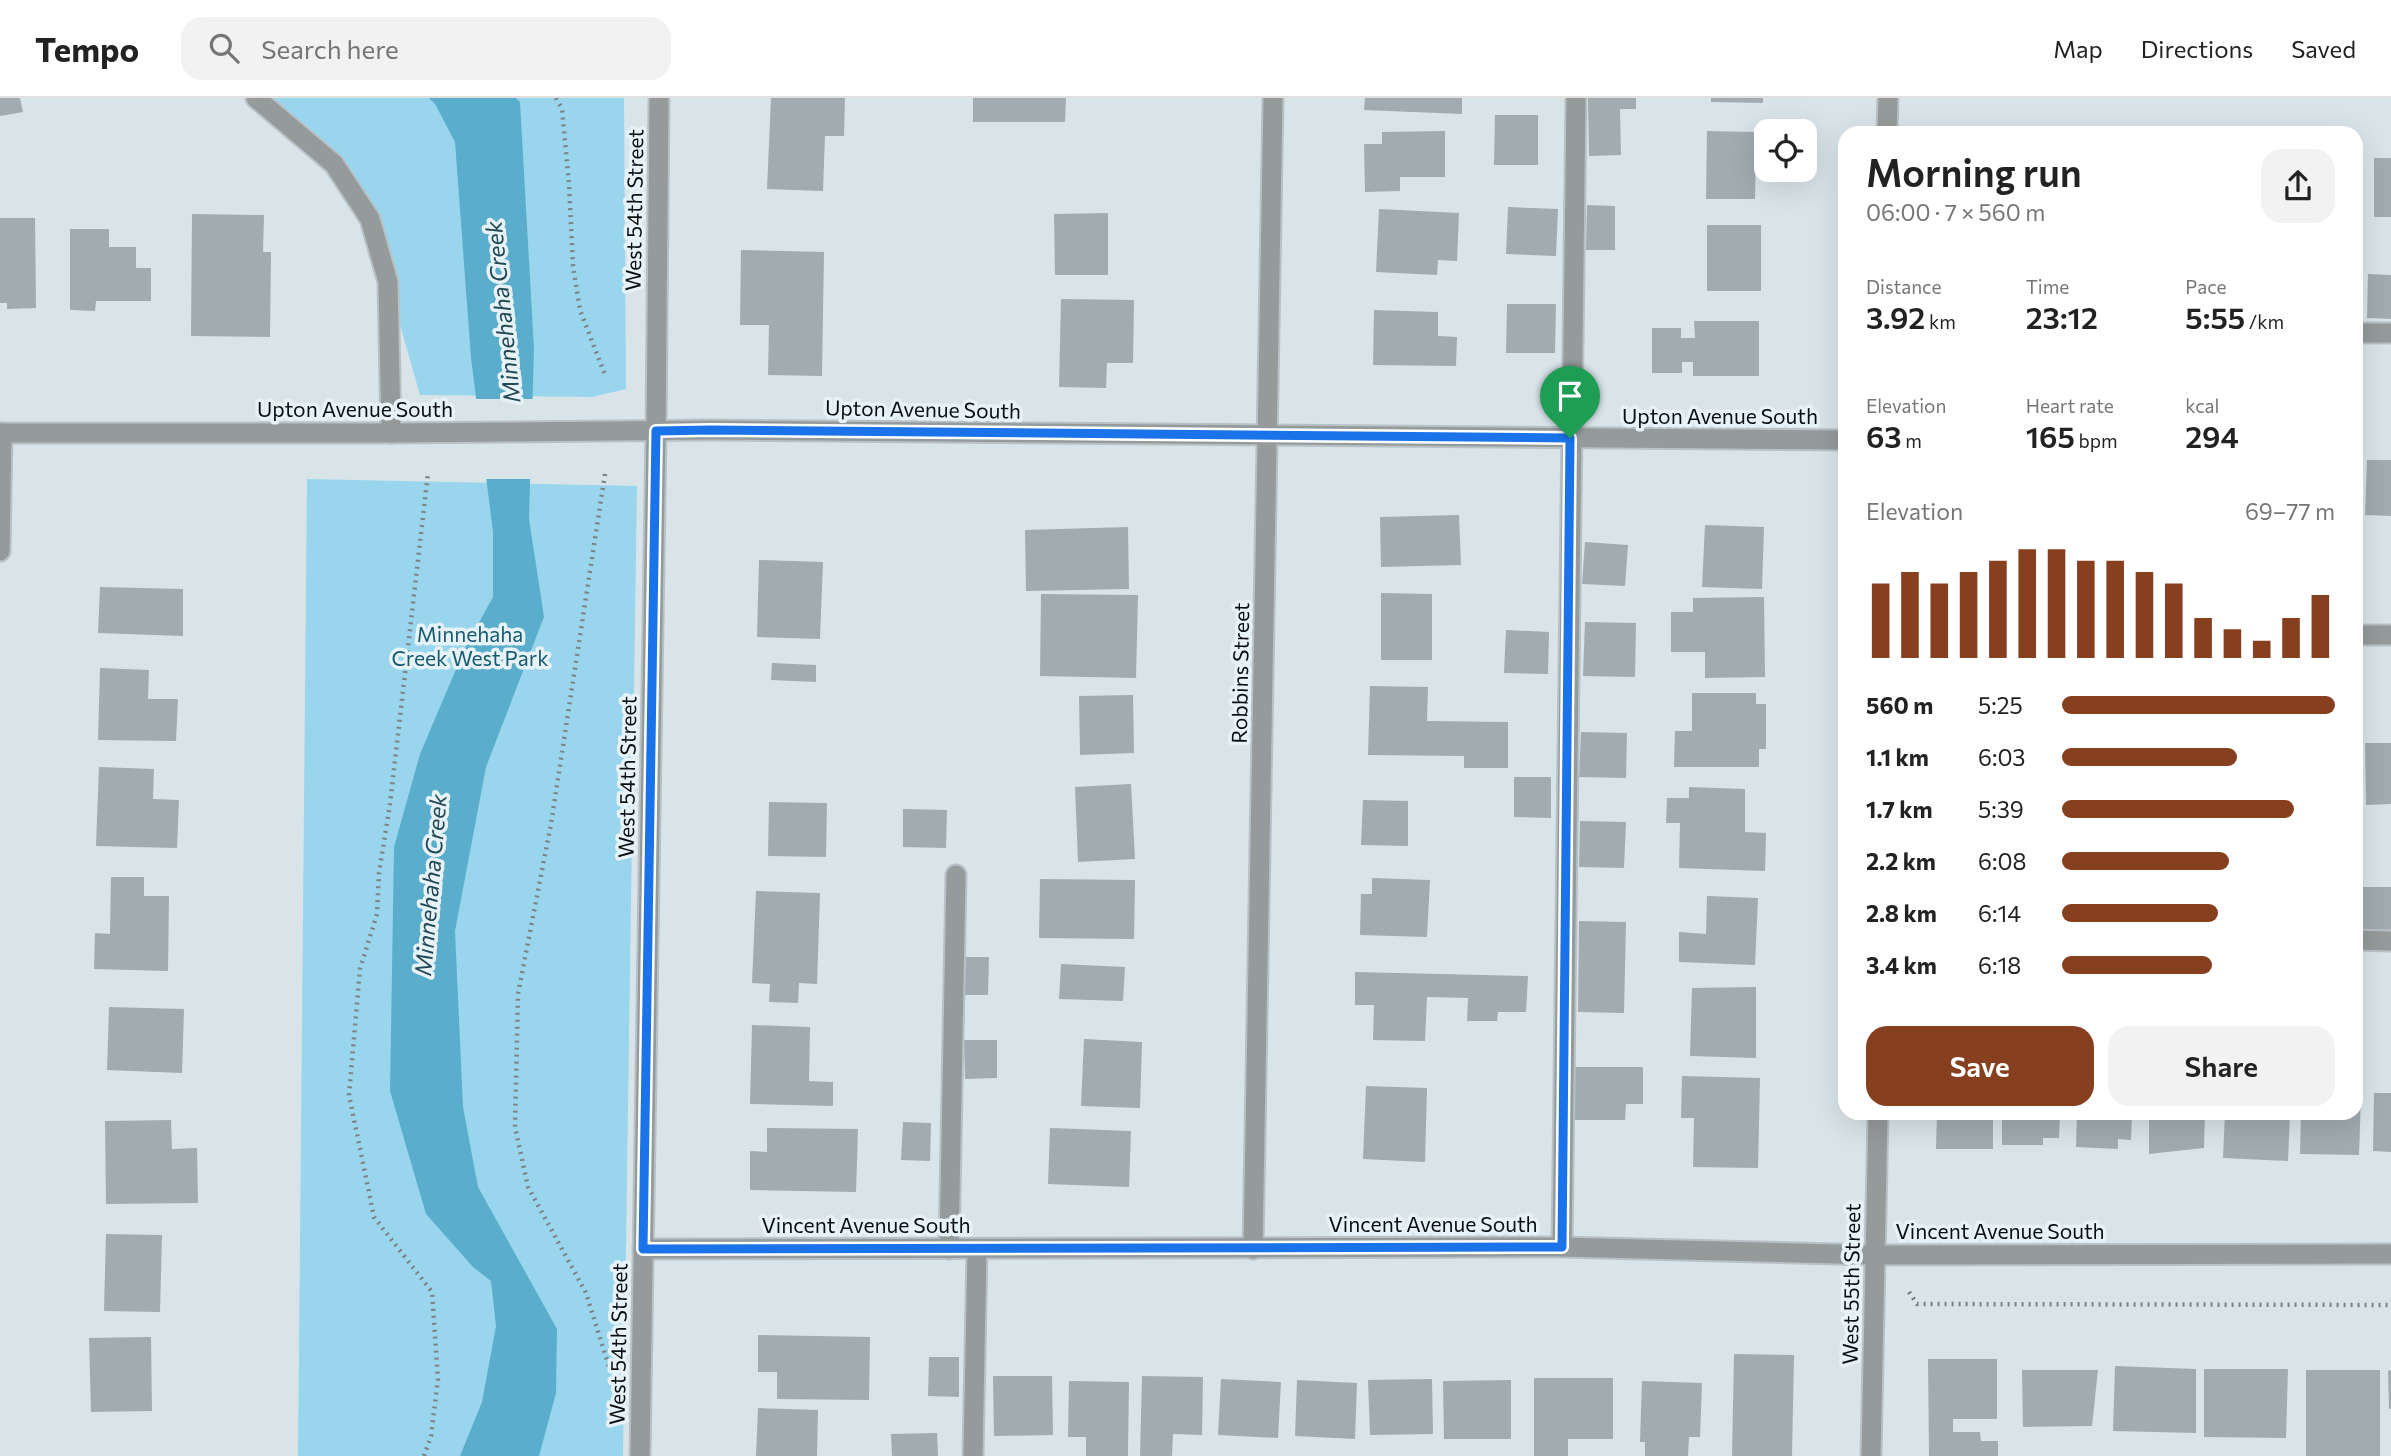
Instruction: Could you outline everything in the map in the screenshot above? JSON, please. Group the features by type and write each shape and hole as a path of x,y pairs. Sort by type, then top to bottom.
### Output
{"street":[{"path":"256,98 334,164 370,219 388,282 391,433"},
{"name":"West 54th Street","path":"640,1456 659,98"},
{"name":"Robbins Street","path":"1253,1249 1273,98"},
{"path":"1562,1247 1576,98"},
{"path":"1887,126 1888,98"},
{"path":"2363,333 2391,333"},
{"name":"Upton Avenue South","path":"1,433 711,430 1838,440"},
{"path":"0,551 1,433"},
{"path":"2363,635 2391,635"},
{"path":"949,1249 956,875"},
{"path":"2363,940 2391,940"},
{"name":"West 55th Street","path":"1871,1456 1878,1120"},
{"name":"Vincent Avenue South","path":"643,1249 1562,1247 1875,1255 2391,1254"},
{"path":"974,1456 977,1249"}],"path":[{"path":"556,98 562,109 573,266 580,310 605,375"},
{"path":"424,1456 431,1436 438,1379 432,1292 374,1217 349,1095 360,969 377,914 379,873 390,804 428,473"},
{"path":"605,474 551,824 518,994 515,1127 528,1187 586,1293 610,1369"},
{"path":"1909,1292 1917,1304 2391,1305"}],"green space":[{"path":"256,98 624,98 626,389 592,397 420,395 370,219 334,164"},
{"name":"Minnehaha Creek West Park","path":"307,479 637,486 623,1456 298,1456"}],"water":[{"name":"Minnehaha Creek","path":"429,98 516,98 520,102 534,349 529,519 544,617 486,767 455,931 463,1107 478,1187 557,1329 556,1393 539,1456 460,1456 482,1402 496,1326 491,1281 473,1267 426,1214 390,1091 394,847 420,754 465,648 493,597 493,532 471,358 455,142 435,104"}],"pier":[{"path":"473,399 536,399 534,479 483,479"}],"building":[{"path":"0,98 20,98 23,112 0,116"},
{"path":"771,98 845,98 844,136 825,136 823,191 767,189"},
{"path":"973,98 1066,98 1065,122 973,122"},
{"path":"1365,98 1462,98 1462,114 1364,110"},
{"path":"1588,98 1636,98 1636,109 1620,109 1621,155 1589,156"},
{"path":"1711,98 1763,98 1763,103 1711,102"},
{"path":"1495,115 1538,115 1538,165 1494,165"},
{"path":"1445,131 1445,177 1400,177 1400,191 1365,192 1364,144 1382,144 1382,132"},
{"path":"1707,131 1754,132 1755,199 1706,199"},
{"path":"2374,158 2391,158 2391,217 2374,217"},
{"path":"1587,205 1615,206 1615,250 1586,250"},
{"path":"1508,207 1558,209 1556,256 1506,254"},
{"path":"1379,209 1459,213 1457,261 1438,260 1437,275 1376,272"},
{"path":"1108,213 1108,275 1055,275 1054,214"},
{"path":"192,214 264,215 263,252 271,252 270,337 191,336"},
{"path":"0,218 35,218 36,308 7,309 7,303 0,303"},
{"path":"1707,225 1761,225 1761,291 1707,291"},
{"path":"70,229 109,229 109,247 136,247 136,268 151,268 151,301 96,301 95,311 70,310"},
{"path":"741,250 824,252 822,376 768,375 769,325 740,325"},
{"path":"2368,274 2391,275 2391,319 2367,318"},
{"path":"1061,299 1134,300 1133,363 1107,363 1106,388 1059,387"},
{"path":"1507,304 1556,304 1555,353 1506,353"},
{"path":"1374,310 1438,312 1438,336 1457,337 1456,366 1373,365"},
{"path":"1694,321 1759,321 1759,376 1693,376 1693,362 1682,362 1682,373 1652,373 1652,328 1681,328 1681,338 1695,338"},
{"path":"2367,460 2391,460 2391,516 2365,515"},
{"path":"1459,515 1461,565 1381,567 1380,517"},
{"path":"1705,525 1764,527 1762,589 1702,587"},
{"path":"1128,527 1129,589 1026,591 1025,530"},
{"path":"1585,542 1628,545 1625,586 1582,584"},
{"path":"759,560 823,562 820,639 757,637"},
{"path":"100,587 183,589 183,636 98,633"},
{"path":"1381,593 1432,594 1432,660 1381,660"},
{"path":"1041,594 1138,595 1136,678 1040,676"},
{"path":"1764,597 1765,677 1705,678 1705,652 1671,652 1671,612 1693,612 1693,598"},
{"path":"1585,622 1636,623 1635,677 1583,676"},
{"path":"1506,630 1549,632 1548,674 1504,673"},
{"path":"772,663 816,665 816,682 771,680"},
{"path":"100,668 149,670 148,699 178,699 176,741 98,740"},
{"path":"1370,686 1428,687 1427,721 1508,722 1508,768 1464,768 1464,756 1368,755"},
{"path":"1692,693 1756,693 1756,704 1766,704 1766,749 1759,749 1759,767 1674,767 1675,731 1692,731"},
{"path":"1133,695 1134,753 1080,755 1079,696"},
{"path":"1581,732 1627,733 1626,778 1579,777"},
{"path":"2365,743 2391,743 2391,804 2366,805"},
{"path":"99,767 154,769 153,799 179,800 177,848 96,846"},
{"path":"1514,777 1551,777 1551,818 1514,817"},
{"path":"1131,784 1135,859 1078,862 1075,787"},
{"path":"1689,787 1745,789 1745,832 1766,833 1765,871 1679,868 1680,823 1666,823 1667,798 1689,798"},
{"path":"1363,800 1408,801 1408,846 1361,845"},
{"path":"769,802 827,803 826,857 768,856"},
{"path":"903,809 947,810 946,848 903,847"},
{"path":"1580,821 1626,822 1624,868 1579,867"},
{"path":"111,877 144,877 144,896 169,896 168,971 94,969 95,933 110,934"},
{"path":"1372,878 1430,880 1427,937 1360,935 1361,894 1372,894"},
{"path":"1040,879 1135,880 1134,939 1039,938"},
{"path":"2363,887 2391,887 2391,936 2363,936"},
{"path":"756,891 820,893 817,984 799,983 798,1003 769,1002 770,984 752,983"},
{"path":"1707,896 1758,898 1755,965 1679,962 1679,932 1706,934"},
{"path":"1579,921 1626,922 1624,1013 1578,1012"},
{"path":"965,957 989,957 988,995 965,995"},
{"path":"1061,964 1125,967 1123,1001 1059,999"},
{"path":"1355,972 1528,976 1526,1012 1498,1012 1497,1021 1467,1021 1468,998 1427,997 1425,1041 1373,1040 1374,1005 1355,1005"},
{"path":"1756,987 1756,1058 1690,1056 1692,988"},
{"path":"109,1007 184,1009 182,1073 107,1070"},
{"path":"752,1025 810,1027 809,1081 833,1082 833,1106 750,1104"},
{"path":"1084,1039 1142,1042 1140,1108 1081,1106"},
{"path":"964,1040 997,1040 997,1078 965,1079"},
{"path":"1575,1067 1643,1067 1643,1104 1626,1104 1625,1120 1575,1120"},
{"path":"1682,1076 1760,1078 1758,1168 1693,1167 1694,1118 1681,1118"},
{"path":"1366,1086 1427,1088 1425,1162 1363,1159"},
{"path":"2374,1093 2391,1093 2391,1152 2373,1151"},
{"path":"171,1120 172,1149 197,1148 198,1203 106,1204 105,1121"},
{"path":"1937,1120 1993,1120 1993,1149 1936,1149"},
{"path":"2002,1120 2060,1120 2059,1138 2043,1138 2043,1145 2002,1145"},
{"path":"2077,1120 2132,1120 2131,1140 2118,1139 2118,1149 2076,1147"},
{"path":"2149,1120 2205,1120 2204,1148 2149,1154"},
{"path":"2225,1120 2290,1120 2288,1161 2223,1158"},
{"path":"2301,1120 2360,1120 2359,1155 2300,1154"},
{"path":"903,1122 931,1123 930,1161 901,1160"},
{"path":"767,1128 858,1129 856,1192 750,1190 750,1151 767,1152"},
{"path":"1050,1128 1131,1131 1129,1187 1048,1184"},
{"path":"106,1234 162,1235 160,1312 104,1311"},
{"path":"758,1335 870,1337 869,1400 777,1399 777,1372 758,1372"},
{"path":"151,1337 152,1411 91,1412 89,1338"},
{"path":"1734,1354 1794,1355 1792,1456 1732,1456"},
{"path":"929,1357 959,1357 959,1397 928,1396"},
{"path":"1928,1359 1997,1359 1997,1419 1953,1419 1953,1432 1980,1432 1981,1441 1998,1441 1998,1456 1929,1456"},
{"path":"2115,1366 2196,1369 2196,1433 2113,1431"},
{"path":"2204,1369 2288,1369 2286,1438 2204,1437"},
{"path":"2022,1370 2098,1370 2092,1426 2023,1427"},
{"path":"2306,1370 2380,1370 2380,1456 2306,1456"},
{"path":"2391,1370 2391,1409 2389,1409 2388,1371"},
{"path":"993,1376 1052,1376 1053,1435 994,1436"},
{"path":"1142,1376 1203,1377 1202,1435 1173,1434 1172,1456 1140,1456"},
{"path":"1534,1378 1613,1378 1613,1439 1568,1439 1568,1456 1534,1456"},
{"path":"1221,1379 1281,1382 1278,1438 1218,1435"},
{"path":"1432,1379 1433,1434 1370,1435 1368,1380"},
{"path":"1297,1380 1357,1383 1355,1439 1295,1436"},
{"path":"1511,1380 1511,1439 1444,1439 1443,1381"},
{"path":"1069,1381 1129,1382 1128,1456 1086,1456 1086,1437 1068,1437"},
{"path":"1642,1381 1702,1383 1700,1437 1689,1437 1688,1456 1645,1456 1645,1442 1640,1442"},
{"path":"758,1408 818,1410 817,1456 756,1456"},
{"path":"937,1433 938,1456 892,1456 891,1434"}],"route":[{"path":"656,431 1570,438 1562,1247 643,1249 656,431"}]}
